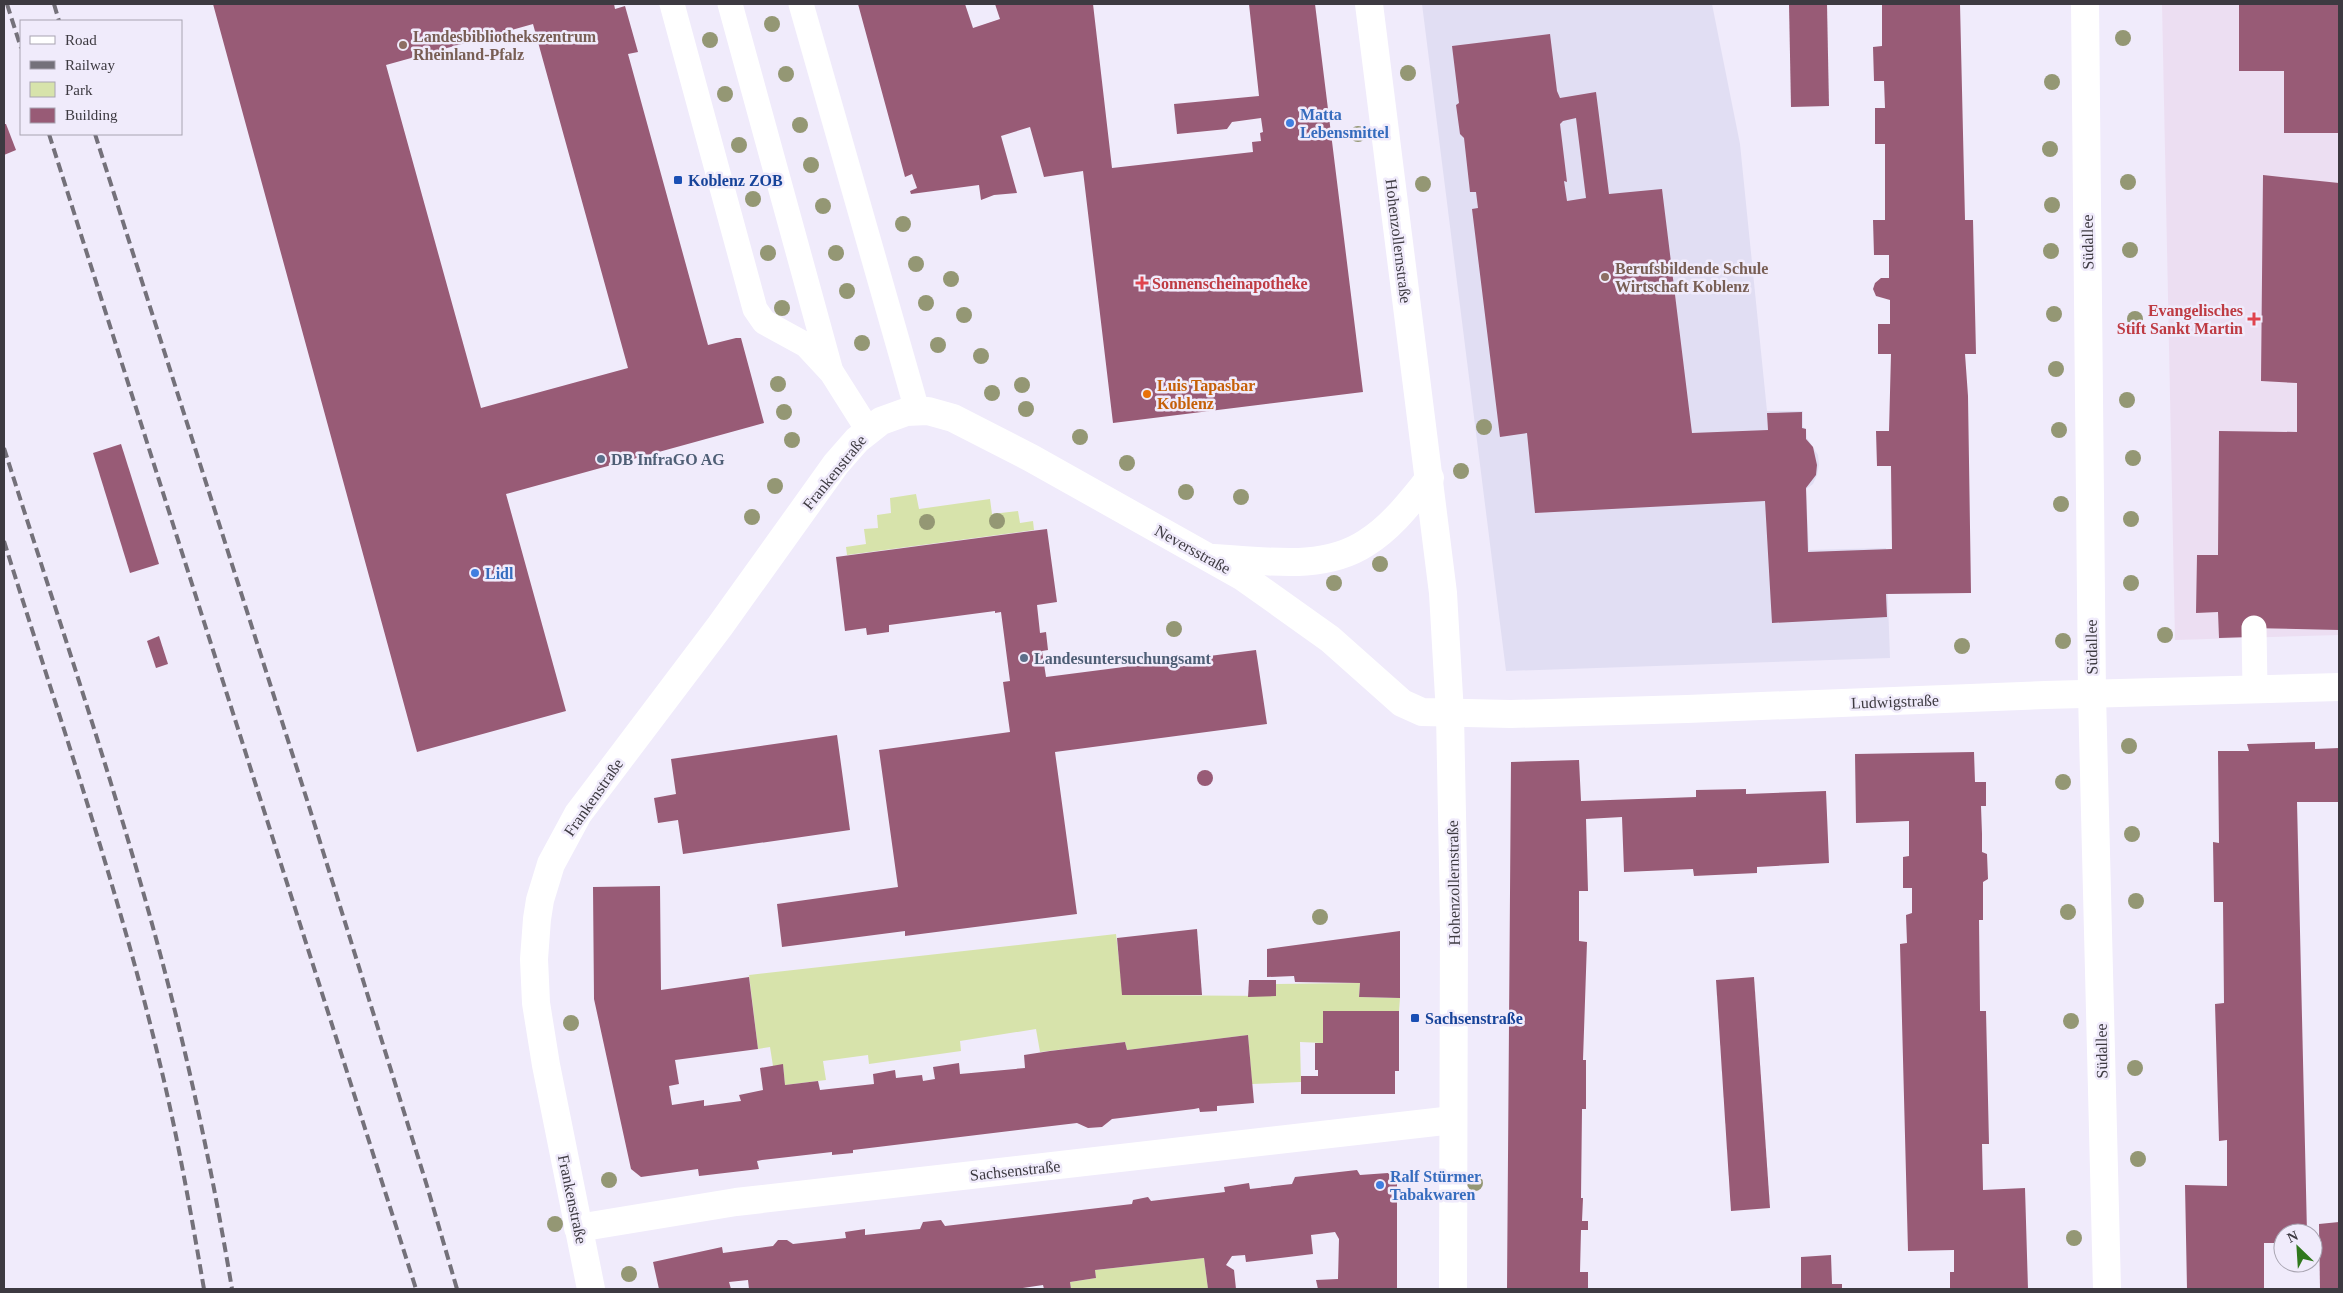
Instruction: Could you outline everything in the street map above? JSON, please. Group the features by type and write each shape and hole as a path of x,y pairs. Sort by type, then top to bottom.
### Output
{"street":[{"name":"Hohenzollernstraße","path":"1369,4 1443,593 1450,714 1454,915 1452,1289"},
{"name":"Südallee","path":"2085,4 2092,694 2107,1289"},
{"name":"Frankenstraße","path":"591,1289 546,1065 536,996 534,959 537,919 540,900 552,864 578,814 720,626 836,464 868,430 894,415 917,410"},
{"name":"Neversstraße","path":"917,410 940,413 953,418 1211,558 1270,595 1309,623 1402,703 1422,712 1450,714"},
{"path":"1211,558 1303,562 1337,557 1366,543 1382,530 1430,478"},
{"name":"Ludwigstraße","path":"1450,714 1668,710 2339,687"},
{"name":"Sachsenstraße","path":"578,1228 746,1201 1453,1120"}],"lane":[{"path":"672,4 755,309 764,322 806,345 832,373 868,430"},
{"path":"730,4 832,373"},
{"path":"801,4 917,410"},
{"path":"2254,628 2255,689"}],"shaded area":[{"name":"Berufsbildende Schule Wirtschaft Koblenz","path":"1422,4 1712,4 1740,144 1767,411 1803,411 1803,427 1806,429 1807,438 1818,455 1817,475 1813,484 1806,489 1809,550 1886,548 1890,658 1506,671"},
{"name":"Evangelisches Stift Sankt Martin","path":"2162,4 2339,4 2339,635 2175,640"}],"green space":[{"path":"916,494 919,509 990,499 992,514 1018,511 1020,523 1033,521 1034,530 847,555 846,547 866,544 864,529 878,528 877,515 891,513 890,498"},
{"path":"1116,934 1123,995 1276,996 1276,984 1360,983 1359,997 1400,998 1399,1011 1323,1011 1323,1043 1300,1042 1301,1082 1252,1084 1248,1035 1127,1050 1125,1042 1040,1052 1036,1029 960,1041 961,1051 869,1064 868,1055 823,1061 826,1080 785,1085 783,1065 773,1066 770,1047 758,1049 749,975"},
{"path":"1204,1258 1208,1289 1071,1289 1070,1282 1096,1278 1095,1270"}],"building":[{"path":"213,4 614,4 615,9 625,6 638,52 628,54 708,345 741,338 764,423 506,494 566,711 417,752","holes":["533,24 628,368 481,408 386,65"]},
{"path":"858,4 965,4 973,28 1000,19 995,4 1093,4 1112,168 1253,152 1252,142 1261,141 1260,133 1263,132 1261,118 1232,122 1227,129 1177,134 1174,104 1259,96 1249,4 1315,4 1363,392 1113,423 1083,171 1044,177 1030,127 1001,136 1017,193 994,195 981,200 979,185 911,194 910,191 917,188 912,174 905,177"},
{"path":"1789,4 1827,4 1829,106 1791,107"},
{"path":"1882,4 1960,4 1965,220 1973,220 1976,354 1965,354 1968,396 1971,593 1886,594 1887,617 1772,623 1765,501 1535,513 1527,433 1500,437 1472,209 1478,208 1476,192 1470,192 1464,138 1460,134 1456,105 1459,103 1452,46 1550,34 1557,91 1560,98 1596,92 1609,194 1662,189 1692,433 1768,430 1767,413 1802,412 1802,428 1806,429 1806,439 1813,447 1817,465 1816,475 1806,488 1808,552 1892,549 1891,466 1877,466 1876,431 1889,431 1891,354 1878,354 1878,324 1890,324 1890,300 1876,296 1873,289 1875,283 1881,278 1889,278 1889,255 1874,255 1873,220 1885,220 1885,144 1875,144 1875,108 1885,108 1884,81 1874,81 1873,47 1882,46","holes":["1576,118 1586,198 1567,201 1564,181 1567,182 1560,124 1563,121"]},
{"path":"2239,4 2339,4 2339,133 2284,133 2284,71 2239,71"},
{"path":"4,124 6,124 16,150 4,155"},
{"path":"2263,175 2339,183 2339,630 2249,628 2250,637 2219,638 2218,612 2196,613 2197,555 2218,555 2219,431 2297,432 2297,383 2261,381"},
{"path":"121,444 159,564 130,573 93,453"},
{"path":"1047,529 1057,602 1037,605 1040,633 1046,632 1048,650 1042,651 1046,677 1256,650 1267,724 1055,752 1077,914 905,936 905,931 782,947 777,904 898,887 879,750 1010,732 1003,682 1010,681 1001,612 995,613 995,611 889,625 889,632 867,635 866,628 845,631 836,557"},
{"path":"159,636 168,664 156,668 147,641"},
{"path":"837,735 850,830 683,854 678,820 658,823 654,798 676,794 671,759"},
{"path":"2315,742 2315,749 2339,748 2339,802 2297,802 2307,1223 2273,1223 2273,1243 2264,1243 2264,1289 2187,1289 2185,1185 2227,1186 2227,1140 2219,1141 2215,1004 2224,1003 2223,902 2214,902 2213,842 2219,843 2218,751 2249,751 2247,744"},
{"path":"1974,752 1975,782 1986,782 1986,806 1981,806 1982,852 1987,854 1988,879 1983,882 1983,920 1979,920 1980,1011 1986,1011 1989,1144 1982,1144 1983,1190 2025,1188 2028,1289 1950,1289 1950,1272 1954,1272 1954,1250 1908,1251 1900,944 1907,943 1906,915 1912,913 1912,888 1903,888 1903,857 1909,856 1909,821 1856,823 1855,754"},
{"path":"1579,760 1581,801 1696,797 1696,790 1746,789 1746,794 1826,791 1829,863 1757,867 1757,873 1694,876 1693,869 1624,872 1622,817 1586,819 1588,891 1579,891 1579,941 1587,942 1583,1060 1586,1060 1586,1109 1582,1109 1581,1198 1583,1198 1582,1221 1588,1221 1588,1230 1581,1230 1580,1272 1588,1272 1588,1289 1507,1289 1511,762"},
{"path":"1205,770 1211,772 1213,778 1211,784 1205,786 1199,784 1197,778 1199,772"},
{"path":"660,886 661,990 749,977 758,1049 675,1060 679,1084 669,1086 672,1105 704,1100 704,1106 741,1101 739,1095 763,1090 760,1068 783,1064 785,1085 818,1081 820,1090 874,1084 873,1074 895,1070 896,1078 922,1075 923,1081 935,1079 933,1067 959,1063 960,1074 1025,1068 1024,1055 1050,1051 1125,1042 1127,1050 1248,1035 1254,1103 1217,1106 1217,1111 1200,1112 1199,1108 1112,1119 1102,1127 1088,1128 1077,1123 853,1150 853,1153 832,1155 832,1152 762,1160 757,1161 759,1169 699,1176 698,1169 641,1177 631,1169 594,999 593,887"},
{"path":"1197,929 1202,995 1122,995 1117,938"},
{"path":"1400,931 1400,998 1359,997 1360,983 1295,982 1294,976 1267,977 1267,949"},
{"path":"1754,977 1770,1208 1731,1211 1716,980"},
{"path":"1249,980 1276,980 1276,996 1248,997"},
{"path":"1323,1011 1399,1011 1399,1071 1395,1071 1395,1094 1301,1094 1301,1076 1318,1076 1318,1070 1315,1070 1315,1043 1323,1043"},
{"path":"1357,1170 1360,1175 1388,1173 1397,1181 1397,1289 1318,1289 1316,1280 1338,1279 1339,1239 1335,1232 1311,1235 1313,1254 1246,1262 1245,1255 1232,1256 1226,1265 1234,1270 1236,1289 1208,1289 1204,1258 1095,1270 1096,1278 1070,1282 1071,1289 1044,1289 1043,1285 1016,1289 749,1289 748,1280 729,1282 731,1289 659,1289 653,1262 722,1247 723,1253 773,1246 778,1240 787,1240 793,1244 846,1238 845,1232 865,1229 865,1235 920,1229 923,1222 941,1220 945,1226 1132,1204 1133,1200 1148,1197 1151,1201 1225,1192 1224,1187 1249,1183 1250,1189 1292,1184 1295,1177"},
{"path":"2339,1222 2339,1289 2320,1289 2320,1273 2323,1273 2323,1224"},
{"path":"1831,1255 1832,1284 1842,1284 1842,1289 1801,1289 1801,1257"}],"railway":[{"path":"7,4 20,45"},
{"path":"54,4 59,20"},
{"path":"49,135 416,1289"},
{"path":"95,135 307,800 427,1186 457,1289"},
{"path":"4,448 101,751 167,980 193,1086 232,1289"},
{"path":"4,541 126,932 173,1120 204,1289"}],"place":[{"name":"Landesbibliothekszentrum Rheinland-Pfalz","path":"403,45"},
{"name":"Matta Lebensmittel","path":"1290,123"},
{"name":"Koblenz ZOB","path":"678,180"},
{"name":"Berufsbildende Schule Wirtschaft Koblenz","path":"1605,277"},
{"name":"Sonnenscheinapotheke","path":"1142,283"},
{"name":"Evangelisches Stift Sankt Martin","path":"2254,319"},
{"name":"Luis Tapasbar Koblenz","path":"1147,394"},
{"name":"DB InfraGO AG","path":"601,459"},
{"name":"Lidl","path":"475,573"},
{"name":"Landesuntersuchungsamt","path":"1024,658"},
{"name":"Sachsenstraße","path":"1415,1018"},
{"name":"Ralf Stürmer Tabakwaren","path":"1380,1185"}]}
